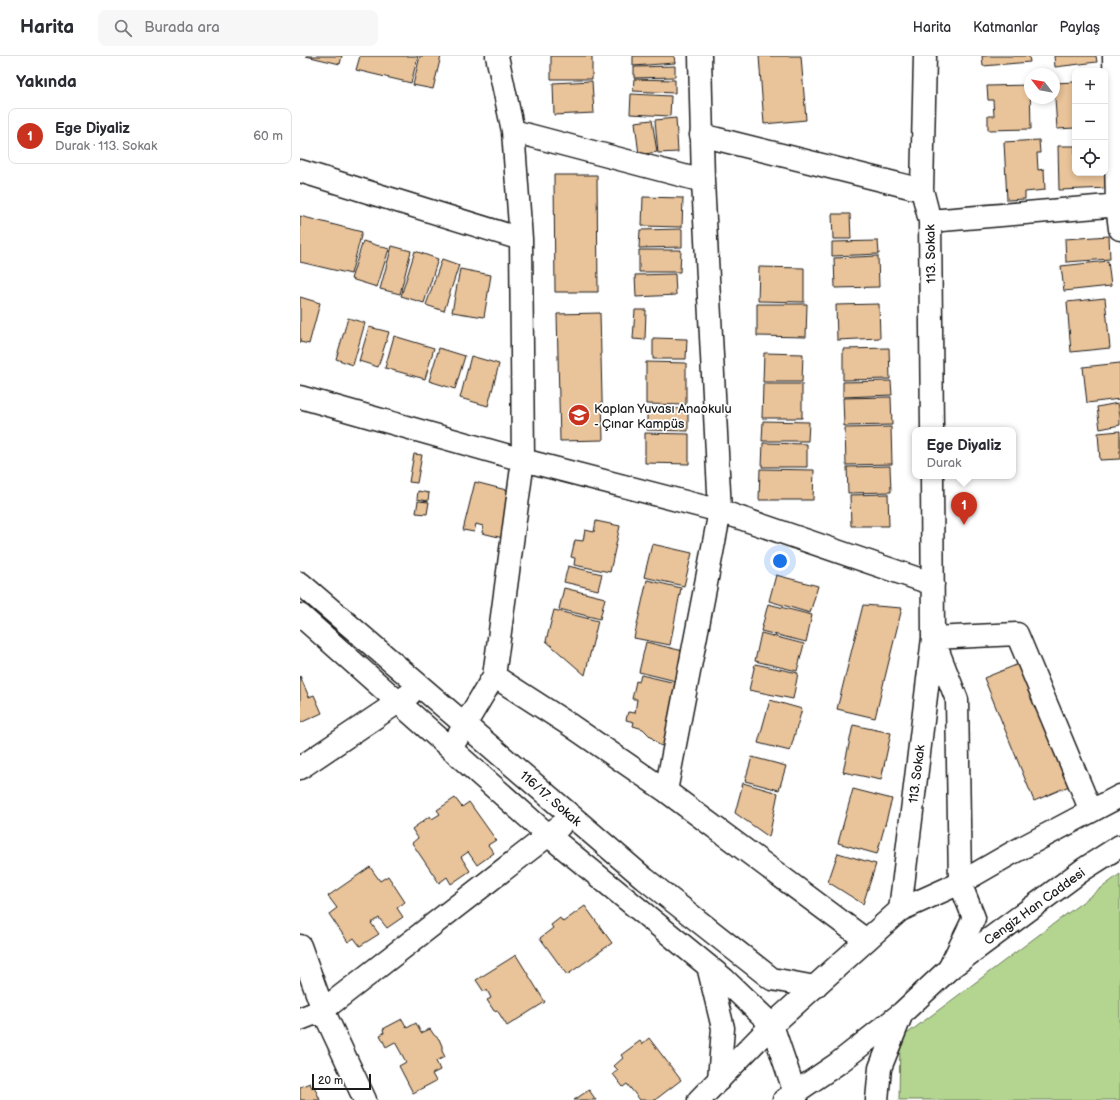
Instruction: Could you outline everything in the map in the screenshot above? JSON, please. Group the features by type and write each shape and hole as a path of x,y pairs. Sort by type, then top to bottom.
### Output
{"street":[{"path":"451,748 494,676 523,460 521,239 513,131 497,56"},
{"path":"666,791 720,511 702,181 700,56"},
{"name":"113. Sokak","path":"925,56 922,190 930,222 932,427"},
{"path":"1114,56 1118,88 1120,229"},
{"path":"513,131 702,181"},
{"path":"702,135 922,190"},
{"path":"300,171 521,239"},
{"path":"930,222 1119,205"},
{"path":"300,397 523,460 720,511 933,584"},
{"name":"113. Sokak","path":"900,910 933,638 932,479"},
{"name":"116/17. Sokak","path":"300,583 645,879 772,979 815,987"},
{"path":"300,615 548,835 724,979 772,1025 792,1098 902,1013 949,969 974,918 960,883"},
{"path":"933,638 1017,634 1091,811"},
{"name":"113. Sokak","path":"933,638 957,700 960,883"},
{"path":"494,676 570,725 666,791 866,940"},
{"path":"300,768 421,687"},
{"path":"700,1100 772,1025 900,910 960,883 1012,852 1120,796"},
{"path":"300,1019 323,1010 573,817"},
{"name":"Cengiz Han Caddesi","path":"949,969 1084,869 1120,846"},
{"path":"300,946 323,1010 365,1100"},
{"path":"708,966 723,1028 719,1080"},
{"path":"878,1100 880,1068 902,1013"}],"green space":[{"path":"1120,874 1120,1100 899,1100 900,1039"}],"building":[{"path":"306,56 342,56 340,64"},
{"path":"360,56 418,56 411,83 356,70"},
{"path":"420,56 441,56 433,89 413,85"},
{"path":"551,56 592,56 592,79 551,79"},
{"path":"633,56 674,56 675,63 633,66"},
{"path":"759,56 801,56 806,120 764,124"},
{"path":"982,56 1029,56 1030,62 983,66"},
{"path":"1054,56 1096,56 1097,62 1055,67"},
{"path":"675,66 675,77 634,78 634,67"},
{"path":"634,79 675,80 675,93 633,91"},
{"path":"592,81 594,113 554,115 553,83"},
{"path":"1072,82 1072,128 1057,129 1055,104 1060,104 1060,83"},
{"path":"1024,85 1024,104 1030,104 1031,129 988,130 988,116 994,116 993,100 988,100 987,86"},
{"path":"631,94 671,96 670,116 630,114"},
{"path":"676,118 678,152 658,153 655,120"},
{"path":"652,120 657,152 639,155 635,122"},
{"path":"1039,140 1040,153 1037,153 1038,170 1044,169 1045,190 1025,192 1025,199 1007,200 1004,142"},
{"path":"1058,146 1072,146 1072,176 1108,176 1109,188 1059,190"},
{"path":"554,175 597,175 598,292 555,292"},
{"path":"643,197 683,198 682,227 642,226"},
{"path":"832,214 850,214 851,239 833,239"},
{"path":"300,216 362,232 351,274 300,262"},
{"path":"682,229 682,247 639,248 640,230"},
{"path":"1109,236 1110,259 1066,262 1065,239"},
{"path":"363,241 389,249 377,287 351,279"},
{"path":"878,241 879,254 832,256 832,242"},
{"path":"392,246 411,251 400,294 380,289"},
{"path":"639,250 681,250 680,272 639,272"},
{"path":"415,251 438,259 424,303 401,296"},
{"path":"878,256 879,287 835,288 834,258"},
{"path":"442,259 459,265 444,311 426,305"},
{"path":"1108,261 1111,286 1064,291 1061,266"},
{"path":"759,267 804,268 804,302 758,301"},
{"path":"460,269 491,275 484,317 452,312"},
{"path":"675,274 676,295 636,297 635,275"},
{"path":"300,297 320,303 309,344 300,342"},
{"path":"1105,298 1110,348 1071,352 1067,302"},
{"path":"757,304 807,304 806,337 757,336"},
{"path":"879,304 880,338 837,340 836,305"},
{"path":"635,310 646,310 645,340 633,339"},
{"path":"600,313 603,440 560,441 557,314"},
{"path":"348,318 365,323 353,365 336,359"},
{"path":"369,327 389,332 378,367 359,361"},
{"path":"394,336 434,348 425,379 385,368"},
{"path":"653,338 687,339 686,359 653,359"},
{"path":"439,348 465,356 455,389 429,381"},
{"path":"889,348 890,379 843,380 843,349"},
{"path":"764,353 803,354 802,382 763,382"},
{"path":"471,356 499,364 488,406 460,398"},
{"path":"646,362 686,363 686,405 646,404"},
{"path":"1120,363 1120,399 1087,403 1083,367"},
{"path":"891,381 892,395 843,397 843,382"},
{"path":"763,384 802,384 802,418 762,418"},
{"path":"891,397 892,425 844,426 843,398"},
{"path":"1118,403 1120,425 1100,429 1097,407"},
{"path":"647,408 688,409 688,431 647,430"},
{"path":"763,421 809,422 808,441 762,441"},
{"path":"891,427 892,464 846,465 845,428"},
{"path":"1120,431 1120,459 1100,460 1098,433"},
{"path":"645,433 689,434 689,464 645,463"},
{"path":"763,443 807,444 807,467 762,467"},
{"path":"414,454 422,455 417,483 409,482"},
{"path":"890,466 891,492 848,493 847,467"},
{"path":"760,469 814,470 813,500 759,500"},
{"path":"475,482 514,492 503,538 482,533 483,526 476,524 474,532 463,530"},
{"path":"418,491 429,493 428,501 417,499"},
{"path":"888,494 889,526 851,526 850,495"},
{"path":"418,501 429,502 427,514 416,513"},
{"path":"596,521 620,526 610,572 574,565 575,558 571,557 575,540 583,541 585,530 594,532"},
{"path":"652,544 692,553 684,586 644,577"},
{"path":"568,566 602,574 598,590 564,582"},
{"path":"776,575 818,586 810,613 769,601"},
{"path":"647,580 681,588 670,645 634,638"},
{"path":"564,588 605,598 600,619 559,609"},
{"path":"768,604 812,615 806,642 761,631"},
{"path":"863,605 902,608 875,718 837,709"},
{"path":"554,610 598,621 585,675 546,641"},
{"path":"761,633 804,644 797,671 755,661"},
{"path":"646,642 687,652 680,682 639,672"},
{"path":"1026,661 1076,783 1034,801 984,678"},
{"path":"755,664 798,673 793,699 749,690"},
{"path":"641,675 680,684 667,747 659,745 643,729 633,726 634,722 626,720 628,712 635,713 637,699 632,699 636,681 639,682"},
{"path":"300,676 309,697 314,695 322,713 300,723"},
{"path":"770,700 802,709 790,751 758,743"},
{"path":"853,725 891,733 881,780 843,772"},
{"path":"752,757 786,766 779,790 745,781"},
{"path":"743,783 778,793 769,837 735,813"},
{"path":"853,789 892,799 877,854 838,843"},
{"path":"455,798 462,807 469,802 496,840 488,845 494,853 477,865 468,852 461,857 470,871 451,884 447,877 439,883 412,843 418,838 412,829 430,816 432,819 440,814 437,810"},
{"path":"838,853 876,864 863,904 828,882"},
{"path":"370,867 380,881 388,876 405,902 397,908 403,917 387,928 379,918 371,923 379,934 360,946 354,938 348,942 329,914 337,908 328,896"},
{"path":"585,906 612,943 567,975 540,938 553,928 551,925 560,918 563,922"},
{"path":"516,955 545,1002 507,1026 497,1010 494,1011 487,1000 491,998 487,990 484,992 476,980"},
{"path":"402,1019 407,1028 416,1023 421,1033 430,1029 439,1039 445,1057 436,1061 440,1070 432,1074 436,1081 413,1093 399,1066 406,1062 395,1042 386,1047 380,1035 384,1033 383,1029"},
{"path":"649,1038 681,1080 655,1100 640,1100 627,1084 623,1087 613,1074 618,1070 614,1066 623,1058 621,1055 640,1041 642,1044"},
{"path":"310,1083 312,1088 314,1086 320,1100 300,1100 300,1087"},
{"path":"589,1090 596,1100 574,1100"}],"place":[{"name":"Kaplan Yuvası Anaokulu - Çınar Kampüs","path":"579,415"},
{"name":"Ege Diyaliz","path":"964,525"}]}
